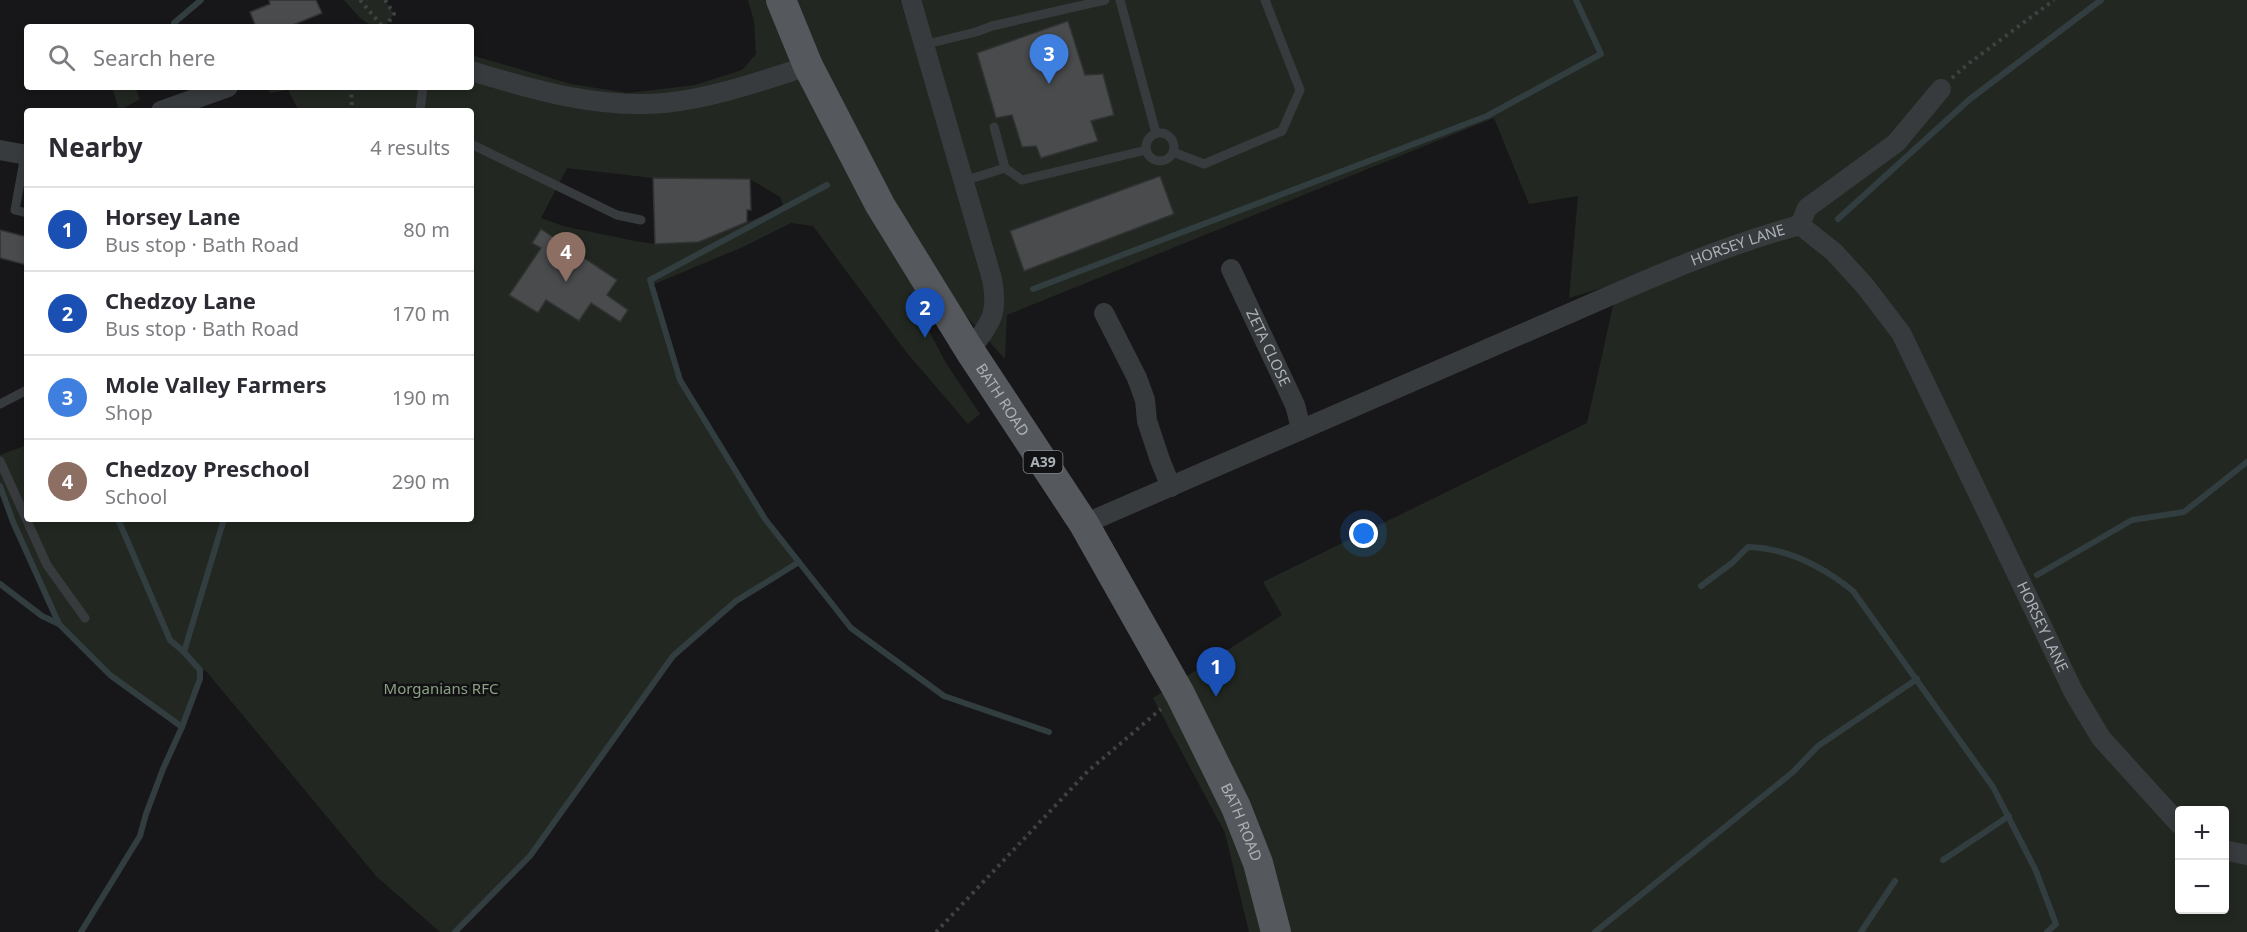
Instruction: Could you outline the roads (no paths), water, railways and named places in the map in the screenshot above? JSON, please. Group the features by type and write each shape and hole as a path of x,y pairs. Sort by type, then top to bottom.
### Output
{"main road":[{"name":"BATH ROAD","path":"781,0 808,66 880,205 970,351 1084,524 1180,694 1236,807 1258,863 1276,932"}],"street":[{"path":"910,0 964,181 996,300 992,320 970,351"},
{"path":"474,72 564,97 620,103 664,103 702,97 751,85 808,66"},
{"path":"1800,225 1807,208 1896,143 1941,89"},
{"path":"169,108 220,90"},
{"path":"0,150 24,155"},
{"name":"HORSEY LANE","path":"1084,524 1301,428 1751,238 1800,225 1834,252 1865,286 1901,333 2074,693 2101,738 2175,819"},
{"name":"ZETA CLOSE","path":"1231,269 1295,405 1301,428"},
{"path":"1104,313 1137,378 1144,400 1140,424 1160,460 1171,487"},
{"path":"2229,851 2247,855"}],"lane":[{"path":"923,45 992,26 1105,0"},
{"path":"1120,0 1156,133"},
{"path":"1173,152 1204,164 1282,130 1300,90 1265,0"},
{"path":"420,108 423,90"},
{"path":"994,127 1005,168 1022,180 1146,150"},
{"path":"1156,133 1164,133 1174,144 1169,158 1162,161 1155,161 1149,157 1146,150 1146,143 1156,133"},
{"path":"474,145 617,215 641,220"},
{"path":"24,165 15,210 24,212"},
{"path":"964,181 1005,168"},
{"path":"0,404 24,392"},
{"path":"0,461 24,514"},
{"path":"28,522 47,565 85,618"}],"waterway":[{"path":"174,23 201,0"},
{"path":"1033,289 1487,116 1601,54 1576,0"},
{"path":"1838,219 1970,99 2101,0"},
{"path":"827,185 650,280 680,380 765,519 851,628 944,696 1049,732"},
{"path":"2037,575 2132,520 2184,512 2247,462"},
{"path":"0,486 13,522 59,624 110,675 182,727"},
{"path":"119,522 170,640 184,652"},
{"path":"81,932 140,836 163,769 200,679 200,670 184,652 223,522"},
{"path":"1701,586 1732,563 1748,547 1777,551 1804,560 1853,591 1993,787 2036,871 2056,924 2047,932"},
{"path":"455,932 530,856 673,656 736,601 799,562"},
{"path":"0,584 42,616 59,624"},
{"path":"1595,932 1793,772 1818,746 1917,679"},
{"path":"1943,860 2009,816"},
{"path":"1861,932 1895,881"}],"place":[{"name":"Mole Valley Farmers","path":"1049,84"},
{"name":"Chedzoy Preschool","path":"566,282"},
{"name":"Chedzoy Lane","path":"925,338"},
{"name":"Horsey Lane","path":"1216,697"}],"park label":[{"name":"Morganians RFC","path":"441,689"}]}
